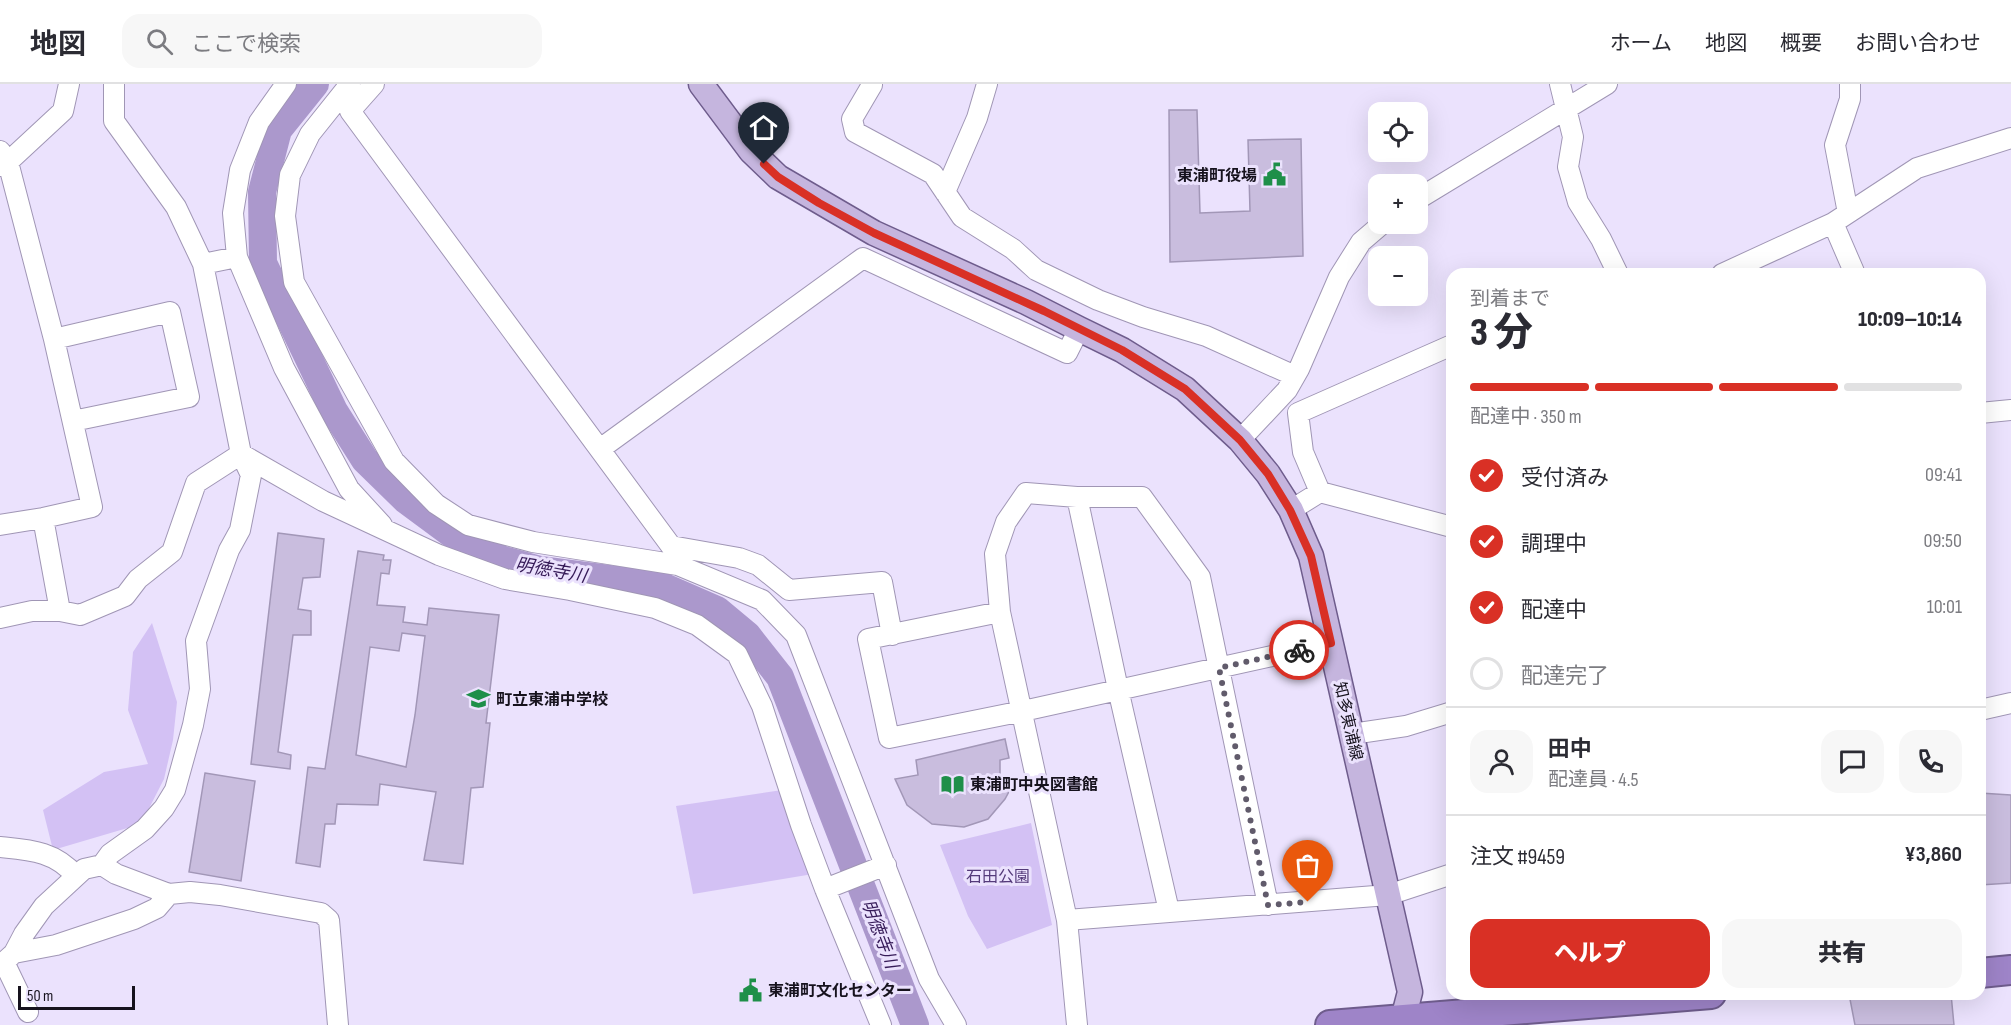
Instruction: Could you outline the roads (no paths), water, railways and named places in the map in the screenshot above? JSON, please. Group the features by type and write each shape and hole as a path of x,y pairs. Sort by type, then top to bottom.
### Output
{"highway":[{"path":"1986,972 2011,970"},
{"path":"1330,1025 1415,1016 1630,1000"}],"main road":[{"name":"知多東浦線","path":"700,84 751,151 778,177 874,233 1026,302 1122,350 1185,389 1240,440 1268,474 1290,510 1311,556 1415,1016"}],"street":[{"path":"0,525 92,507 54,339 3,160 63,111 69,84"},
{"path":"6,960 44,906 84,869 102,865 110,854 145,829 164,808 175,790 193,725 200,689 196,641 229,550 240,530 251,475 241,454 203,264 176,207 114,121 114,84"},
{"path":"286,84 260,122 240,170 233,213 237,257 284,368 349,489 390,534"},
{"path":"350,84 310,134 290,175 285,216 294,282 394,462 436,504 468,525 533,542 678,565 762,600 796,635 929,979 956,1025"},
{"path":"374,84 350,111 671,546 740,558 758,565 789,590 882,582 892,635"},
{"path":"945,192 977,118 987,84"},
{"path":"1560,84 1573,137 1568,167 1578,202 1601,238 1615,268"},
{"path":"1428,193 1607,84"},
{"path":"1850,84 1850,99 1835,145 1841,218 1854,268"},
{"path":"872,85 852,119 855,132 933,174 962,217 1013,249 1036,270 1098,300 1143,317 1206,336 1295,376"},
{"path":"1735,268 1841,218 1917,168 2011,138"},
{"path":"1240,440 1287,390 1339,277 1361,242 1370,234"},
{"path":"203,264 237,257"},
{"path":"600,449 863,258 1067,352 1079,329"},
{"path":"54,339 170,312 189,397 73,421"},
{"path":"1320,492 1303,452 1298,413 1446,348"},
{"path":"1986,412 2011,410"},
{"path":"241,454 323,501 439,555 505,579 654,608 697,625 737,654 762,706 801,825 880,1025"},
{"path":"0,618 32,611 60,611 80,615 124,596 138,579 172,552 196,483 241,454"},
{"path":"1290,510 1320,492 1446,525"},
{"path":"1077,1025 1067,920 1000,612 995,554 1006,522 1026,493 1077,497 1142,497 1200,577 1268,905"},
{"path":"1077,497 1169,911"},
{"path":"43,518 60,611"},
{"path":"1000,612 868,639 889,738 1331,643"},
{"path":"1986,709 2011,703"},
{"path":"1352,734 1406,726 1446,714"},
{"path":"0,847 37,851 66,864 76,876"},
{"path":"102,865 116,874 169,894 190,892 220,895 321,913 329,920 338,1025"},
{"path":"825,889 885,866"},
{"path":"1067,920 1388,895 1446,876"},
{"path":"6,960 118,925 157,908 169,894"},
{"path":"6,960 28,1012"}],"waterway":[{"name":"明徳寺川","path":"315,84 278,130 262,192 263,263 334,411 365,460 406,500 456,537 503,560 540,570 662,586 717,610 747,635 780,677 915,1025"}],"place":[{"name":"東浦町役場","path":"1275,175"},
{"name":"町立東浦中学校","path":"478,699"},
{"name":"東浦町中央図書館","path":"952,784"},
{"name":"東浦町文化センター","path":"750,990"}],"park label":[{"name":"石田公園","path":"998,876"}]}
